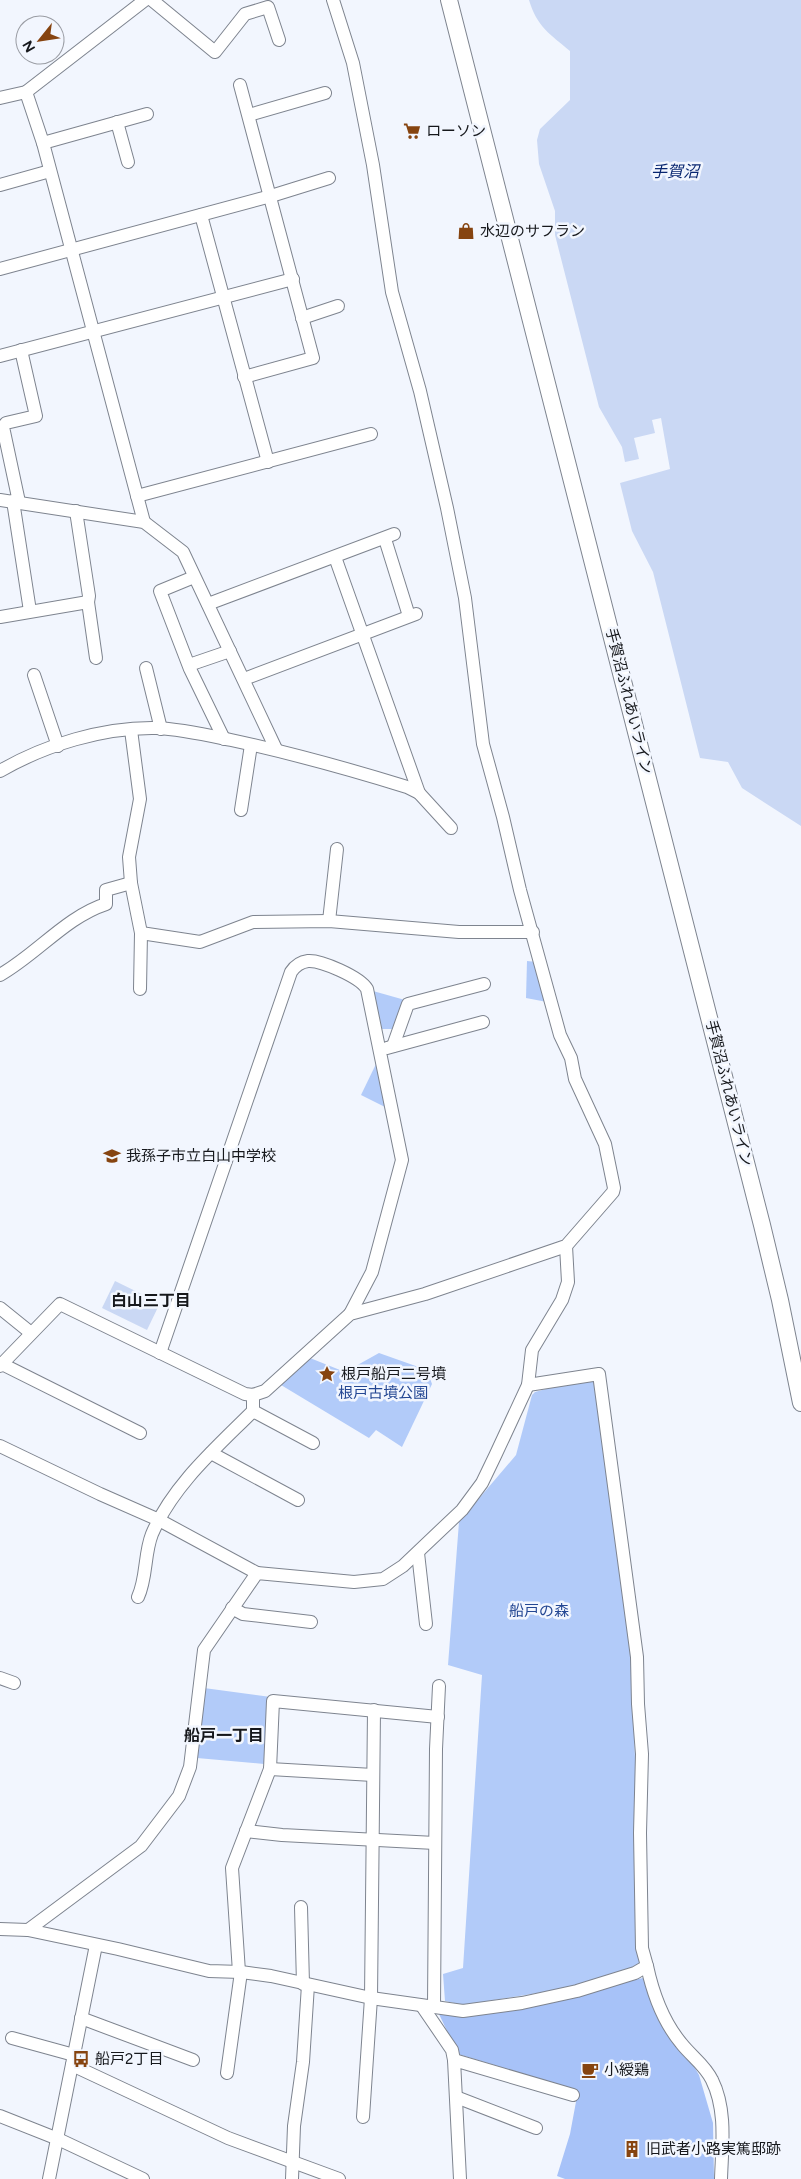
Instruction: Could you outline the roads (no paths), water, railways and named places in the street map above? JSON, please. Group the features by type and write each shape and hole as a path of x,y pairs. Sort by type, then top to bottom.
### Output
{"street":[{"path":"0,98 26,92 145,0"},
{"path":"152,0 215,52 245,14 268,7 279,40"},
{"path":"332,0 353,62 373,165 392,292 420,392 449,514 465,598 483,744 520,890 560,1034 571,1058 575,1079 605,1144 614,1188 608,1200 566,1246 424,1294 350,1314"},
{"name":"手賀沼ふれあいライン","path":"449,0 762,1225 780,1300 801,1403"},
{"path":"240,85 313,358 244,377"},
{"path":"26,92 43,143 144,522"},
{"path":"248,115 325,94"},
{"path":"43,143 147,114"},
{"path":"117,122 128,162"},
{"path":"0,185 50,171"},
{"path":"0,269 271,196 329,178"},
{"path":"200,215 268,462"},
{"path":"0,356 293,278"},
{"path":"302,318 338,306"},
{"path":"21,350 36,416 6,423 3,427 16,502 30,611"},
{"path":"137,496 371,434"},
{"path":"0,500 144,522 183,552 276,749"},
{"path":"76,511 96,658"},
{"path":"208,604 389,536 413,615 244,679"},
{"path":"335,557 419,793"},
{"path":"194,577 160,591 189,665 224,739"},
{"path":"0,617 88,602"},
{"path":"189,665 230,651"},
{"path":"146,668 160,729"},
{"path":"34,674 58,746"},
{"path":"0,772 22,760 91,736 131,730 160,729 276,749 407,787 419,793 451,828"},
{"path":"131,730 140,800 129,856 131,882 141,933 140,989"},
{"path":"241,810 251,745"},
{"path":"329,921 337,849"},
{"path":"0,975 20,963 91,909 106,904 106,890 131,882"},
{"path":"141,933 200,942 253,922 329,921 459,932 533,932"},
{"path":"140,1433 1,1365 60,1304 160,1354 245,1394 253,1395 265,1391 350,1314 372,1272 402,1160 367,989 363,983 349,974 310,961 294,967 160,1354"},
{"path":"393,1046 408,1004 484,984"},
{"path":"379,1050 483,1022"},
{"path":"0,1446 159,1520 257,1573 354,1582 383,1579 396,1572 418,1553 462,1510 482,1483 528,1385 532,1350 550,1323 566,1291 568,1282 566,1246"},
{"path":"0,1308 31,1333"},
{"path":"528,1385 599,1374 637,1657 642,1754 640,1833 642,1948 656,2000 673,2033 691,2055 706,2068 717,2093 722,2121 721,2179"},
{"path":"138,1597 145,1572 148,1545 159,1520 178,1490 252,1410 253,1395"},
{"path":"252,1410 313,1442"},
{"path":"211,1454 298,1500"},
{"path":"418,1553 426,1624"},
{"path":"28,1930 141,1846 179,1796 190,1767 204,1650 257,1573"},
{"path":"232,1608 242,1614 311,1622"},
{"path":"0,1678 14,1683"},
{"path":"439,1686 428,2006 452,2050 454,2060 460,2179"},
{"path":"228,2073 240,1972 232,1868 270,1769 273,1700 438,1716"},
{"path":"363,2116 371,1998 374,1710"},
{"path":"270,1769 373,1775"},
{"path":"246,1831 282,1835 435,1843"},
{"path":"292,2179 294,2126 303,2062 305,1984 300,1907"},
{"path":"0,1929 28,1930 209,1971 240,1972 371,1998 463,2011 522,2003 577,1990 635,1973 647,1966"},
{"path":"49,2179 96,1945"},
{"path":"80,2018 193,2060"},
{"path":"12,2038 73,2060 228,2138 338,2179"},
{"path":"454,2060 573,2095"},
{"path":"456,2096 536,2128"},
{"path":"0,2116 58,2139 143,2179"}],"water":[{"name":"手賀沼","path":"529,0 801,0 801,826 742,788 728,762 700,758 653,572 632,531 620,483 670,469 661,418 652,420 655,433 634,438 639,459 625,462 622,447 599,407 555,235 555,211 539,164 537,140 540,129 570,100 570,51 540,24"},
{"path":"115,1281 160,1303 147,1330 102,1308"}],"place":[{"name":"ローソン","path":"412,131"},
{"name":"水辺のサフラン","path":"466,231"},
{"name":"我孫子市立白山中学校","path":"112,1156"},
{"name":"根戸船戸二号墳","path":"327,1374"},
{"name":"船戸2丁目","path":"81,2059"},
{"name":"小綬鶏","path":"590,2070"},
{"name":"旧武者小路実篤邸跡","path":"632,2149"}],"district":[{"name":"白山三丁目","path":"151,1300"},
{"name":"船戸一丁目","path":"224,1735"}],"park label":[{"name":"根戸古墳公園","path":"383,1393"},
{"name":"船戸の森","path":"539,1611"}]}
